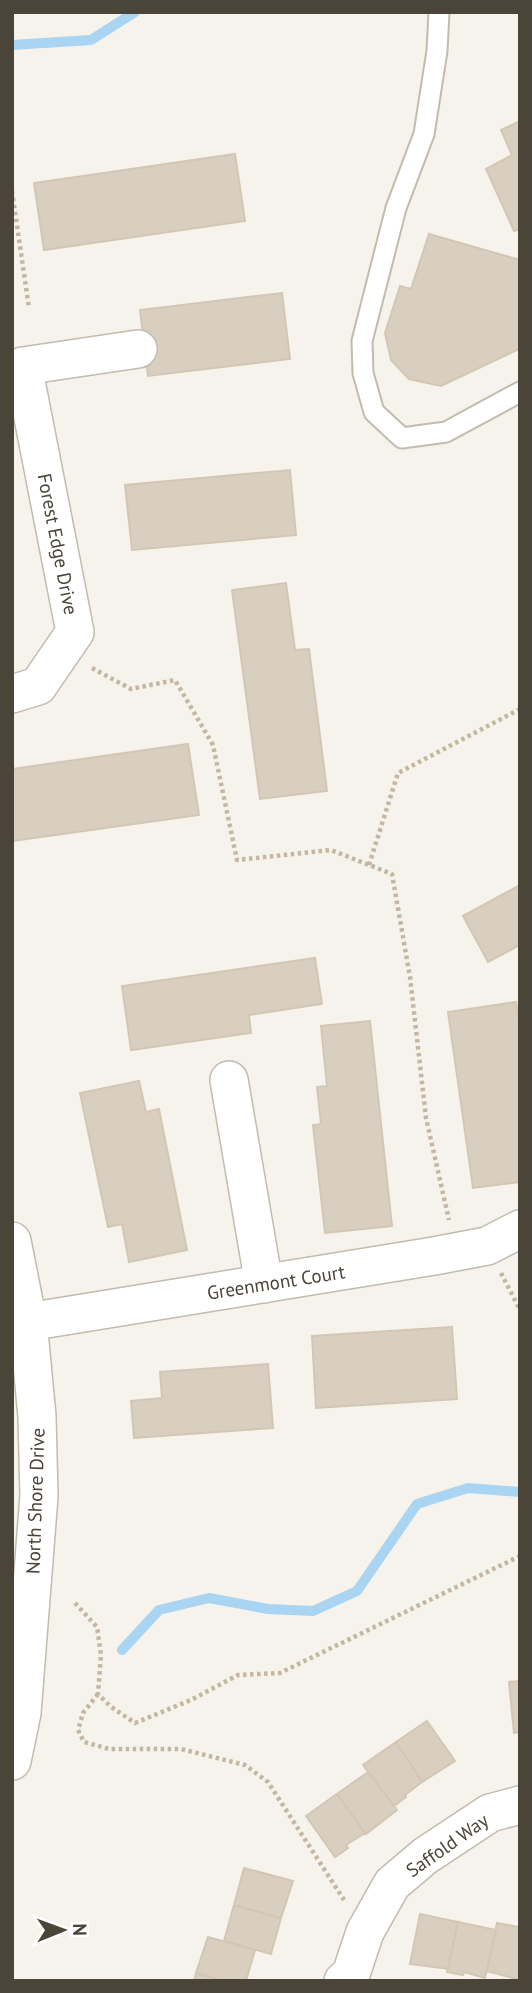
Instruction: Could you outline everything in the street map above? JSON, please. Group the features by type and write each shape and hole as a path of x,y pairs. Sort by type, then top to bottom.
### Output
{"street":[{"name":"Forest Edge Drive","path":"12,694 38,686 75,632 23,366 138,349"},
{"path":"229,1080 264,1284"},
{"name":"Greenmont Court","path":"28,1322 456,1252 487,1246 520,1229"},
{"name":"North Shore Drive","path":"12,1241 28,1322 37,1416 39,1496 22,1713 12,1761"},
{"name":"Saffold Way","path":"349,1979 365,1932 392,1885 425,1856 490,1813 520,1805"}],"lane":[{"path":"439,12 437,51 424,134 396,208 375,284 362,341 363,373 374,412 402,438 446,432 520,392"}],"path":[{"path":"12,191 29,308"},
{"path":"61,653 131,689 175,680 213,746 237,860 331,850 392,874 410,976 426,1118 456,1252"},
{"path":"369,865 398,773 520,709"},
{"path":"98,1694 135,1723 191,1700 239,1675 280,1673 520,1556"},
{"path":"75,1603 97,1627 101,1656 98,1694 83,1713 78,1730 84,1742 109,1749 181,1749 245,1765 268,1782 365,1932"}],"building":[{"path":"520,121 520,229 514,231 486,169 512,155 501,130"},
{"path":"235,154 245,221 44,250 34,183"},
{"path":"429,234 520,260 519,349 441,386 409,379 391,360 385,333 400,286 411,289"},
{"path":"282,293 290,359 148,376 140,310"},
{"path":"290,470 296,535 132,550 125,485"},
{"path":"286,583 295,650 309,649 327,791 260,799 232,590"},
{"path":"188,744 199,815 12,841 12,769"},
{"path":"520,885 520,945 488,962 463,916"},
{"path":"315,958 322,1004 249,1015 251,1033 131,1050 122,986"},
{"path":"516,1002 520,1027 520,1182 473,1188 448,1012"},
{"path":"370,1021 392,1226 325,1233 313,1125 321,1124 317,1087 327,1086 321,1026"},
{"path":"139,1081 146,1112 159,1109 187,1250 129,1262 122,1224 108,1227 80,1093"},
{"path":"452,1327 457,1399 316,1408 312,1336"},
{"path":"268,1364 273,1428 134,1438 131,1401 162,1398 160,1372"},
{"path":"520,1681 520,1732 514,1733 509,1682"},
{"path":"427,1721 455,1761 422,1782 396,1742"},
{"path":"396,1742 422,1782 394,1806 363,1765"},
{"path":"368,1772 397,1810 366,1834 337,1794"},
{"path":"337,1794 365,1833 346,1845 348,1848 335,1857 306,1816"},
{"path":"244,1868 293,1881 281,1918 234,1905"},
{"path":"234,1905 281,1918 271,1954 224,1941"},
{"path":"420,1914 458,1922 448,1969 410,1964"},
{"path":"458,1922 496,1930 485,1978 464,1972 463,1975 447,1972"},
{"path":"497,1923 520,1927 520,1980 487,1971"},
{"path":"208,1937 255,1950 246,1981 224,1981 196,1973"},
{"path":"196,1973 224,1981 194,1981"}],"waterway":[{"path":"12,45 91,40 135,12"},
{"path":"122,1650 159,1610 209,1598 268,1609 313,1611 357,1591 417,1504 468,1488 520,1492"}]}
